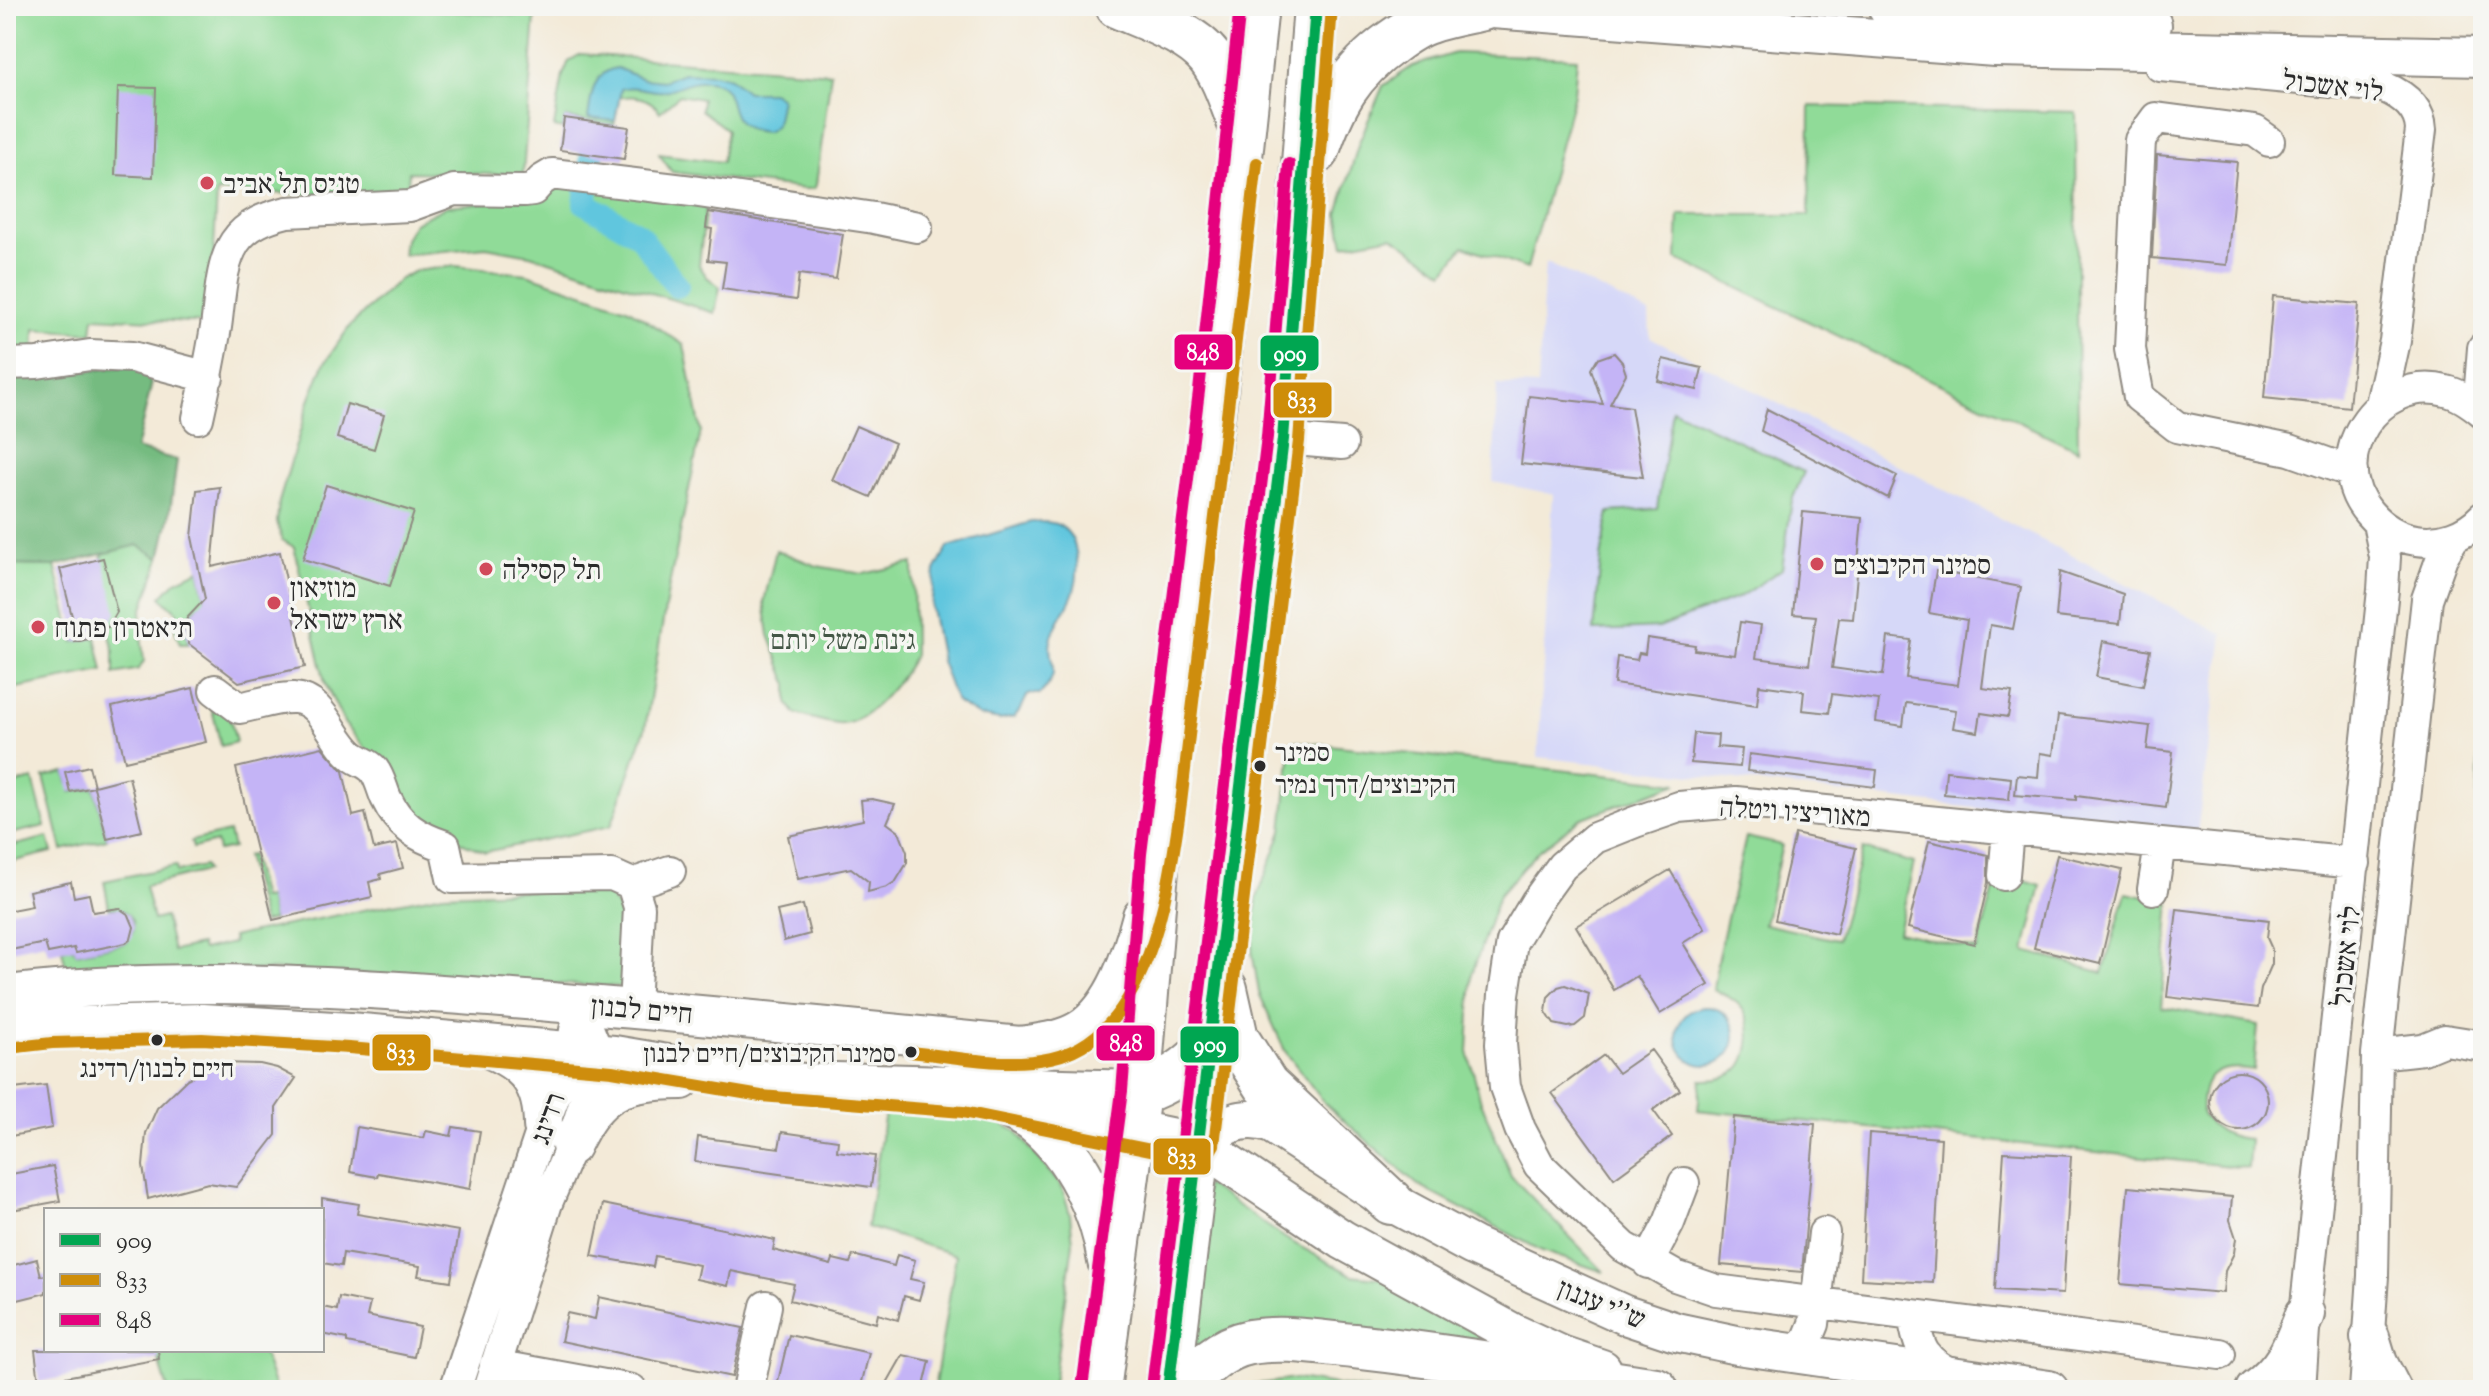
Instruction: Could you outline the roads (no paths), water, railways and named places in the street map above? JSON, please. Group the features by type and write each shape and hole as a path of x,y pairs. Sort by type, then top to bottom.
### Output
{"highway":[{"path":"1118,6 1177,33 1208,56 1222,79 1244,134"},
{"path":"1098,1390 1135,1111 1157,856 1215,393 1256,6"},
{"path":"1168,1390 1283,439 1316,6"},
{"path":"1303,191 1329,114 1359,69 1394,41 1427,21 1466,7"},
{"path":"1220,963 1236,1038 1259,1075 1297,1116 1391,1202"},
{"path":"1135,1111 1198,1060 1210,1045"},
{"path":"835,1085 1135,1111 1175,1128 1198,1143"},
{"path":"996,1101 1034,1120 1073,1164 1103,1229 1110,1257 1112,1286"},
{"path":"1121,1229 1140,1199 1198,1143"},
{"path":"1182,1390 1198,1371 1222,1352 1248,1342 1279,1339 1382,1349 1656,1390"}],"main road":[{"path":"1887,6 2241,32 2483,56"},
{"path":"1466,7 1995,47 2483,56"},
{"name":"חיים לבנון","path":"6,995 74,988 249,984 349,986 634,1008 1020,1046 1051,1041 1081,1029 1098,1013 1120,982 1135,944 1157,856"},
{"name":"חיים לבנון","path":"6,1032 51,1027 202,1023 614,1055 762,1080 1135,1111"},
{"path":"473,1042 506,1055 530,1077 557,1136 584,1118 595,1104 639,1081 762,1080"},
{"name":"ש''י עגנון","path":"1198,1143 1230,1123 1249,1119 1272,1124 1391,1202 1473,1246 1625,1315 1676,1332 1792,1354 2049,1390"},
{"path":"1198,1143 1343,1240 1511,1332 1561,1355 1677,1390"},
{"path":"2255,1390 2286,1360 2305,1314"},
{"path":"2370,1337 2378,1363 2392,1390"}],"street":[{"name":"לוי אשכול","path":"1995,47 2214,72 2384,87 2407,100 2415,110 2421,130 2395,341 2381,404"},
{"path":"2269,141 2255,131 2156,118 2140,140 2130,349 2139,397 2177,427 2290,450 2352,472"},
{"path":"198,418 208,377 226,262 235,241 253,224 268,217 287,212 410,206 454,190 533,190 552,174 768,202 917,227"},
{"path":"2483,348 2480,386 2483,403"},
{"path":"6,364 90,355 132,357 208,377"},
{"path":"2483,412 2467,399 2446,391 2423,388 2401,393 2381,404 2366,420 2355,440 2351,462 2354,485 2363,506 2378,523 2395,533 2414,540 2434,541 2454,537 2475,526 2483,517"},
{"path":"1283,439 1342,444"},
{"path":"2290,450 2355,440"},
{"name":"לוי אשכול","path":"2300,1390 2305,1314 2383,590 2385,557 2378,523"},
{"name":"לוי אשכול","path":"2365,1390 2370,1337 2377,1054 2427,599 2442,557 2454,537"},
{"path":"215,690 239,708 294,698 317,710 354,757 377,773 392,808 408,829 420,838 445,846 452,878 612,875 632,884 670,871"},
{"name":"מאוריציו ויטלה","path":"2220,1354 1716,1290 1648,1263 1624,1247 1539,1165 1520,1129 1505,1087 1501,1044 1512,942 1562,866 1595,838 1679,807 1736,802 2355,863"},
{"path":"2004,875 2008,831"},
{"path":"2153,889 2160,845"},
{"path":"632,884 639,907 634,1008"},
{"name":"רדינג","path":"455,1390 534,1199 586,1053 578,1004"},
{"path":"2377,1054 2423,1049 2445,1040 2483,1046"},
{"path":"1648,1263 1669,1223 1684,1183"},
{"name":"רדינג","path":"491,1378 534,1199"},
{"path":"1792,1354 1801,1349 1812,1334 1824,1233"},
{"path":"748,1390 766,1306"},
{"path":"1913,1315 1921,1349 1937,1367 1957,1377"},
{"path":"491,1378 632,1390"}],"water":[{"path":"617,68 643,79 663,81 683,73 715,74 730,78 747,92 772,92 781,98 776,125 767,132 740,124 726,90 719,84 707,81 690,82 664,91 632,87 621,89 615,121 588,118 598,80 609,70"},
{"path":"1031,522 1050,522 1064,529 1070,535 1076,553 1074,591 1054,630 1050,645 1052,678 1040,694 1028,694 1014,717 1000,720 979,716 956,702 941,661 931,608 935,571 948,547"},
{"path":"1706,1007 1727,1015 1735,1036 1727,1057 1706,1065 1685,1057 1677,1036 1685,1015"}],"waterway":[{"path":"592,154 585,203 639,235 677,286"}],"place":[{"name":"טניס תל אביב","path":"207,183"},
{"name":"סמינר הקיבוצים","path":"1817,564"},
{"name":"תל קסילה","path":"486,569"},
{"name":"מוזיאון ארץ ישראל","path":"274,603"},
{"name":"תיאטרון פתוח","path":"38,627"},
{"name":"סמינר הקיבוצים/דרך נמיר","path":"1260,766"},
{"name":"חיים לבנון/רדינג","path":"157,1040"},
{"name":"סמינר הקיבוצים/חיים לבנון","path":"911,1052"}],"park label":[{"name":"גינת משל יותם","path":"843,639"}]}
